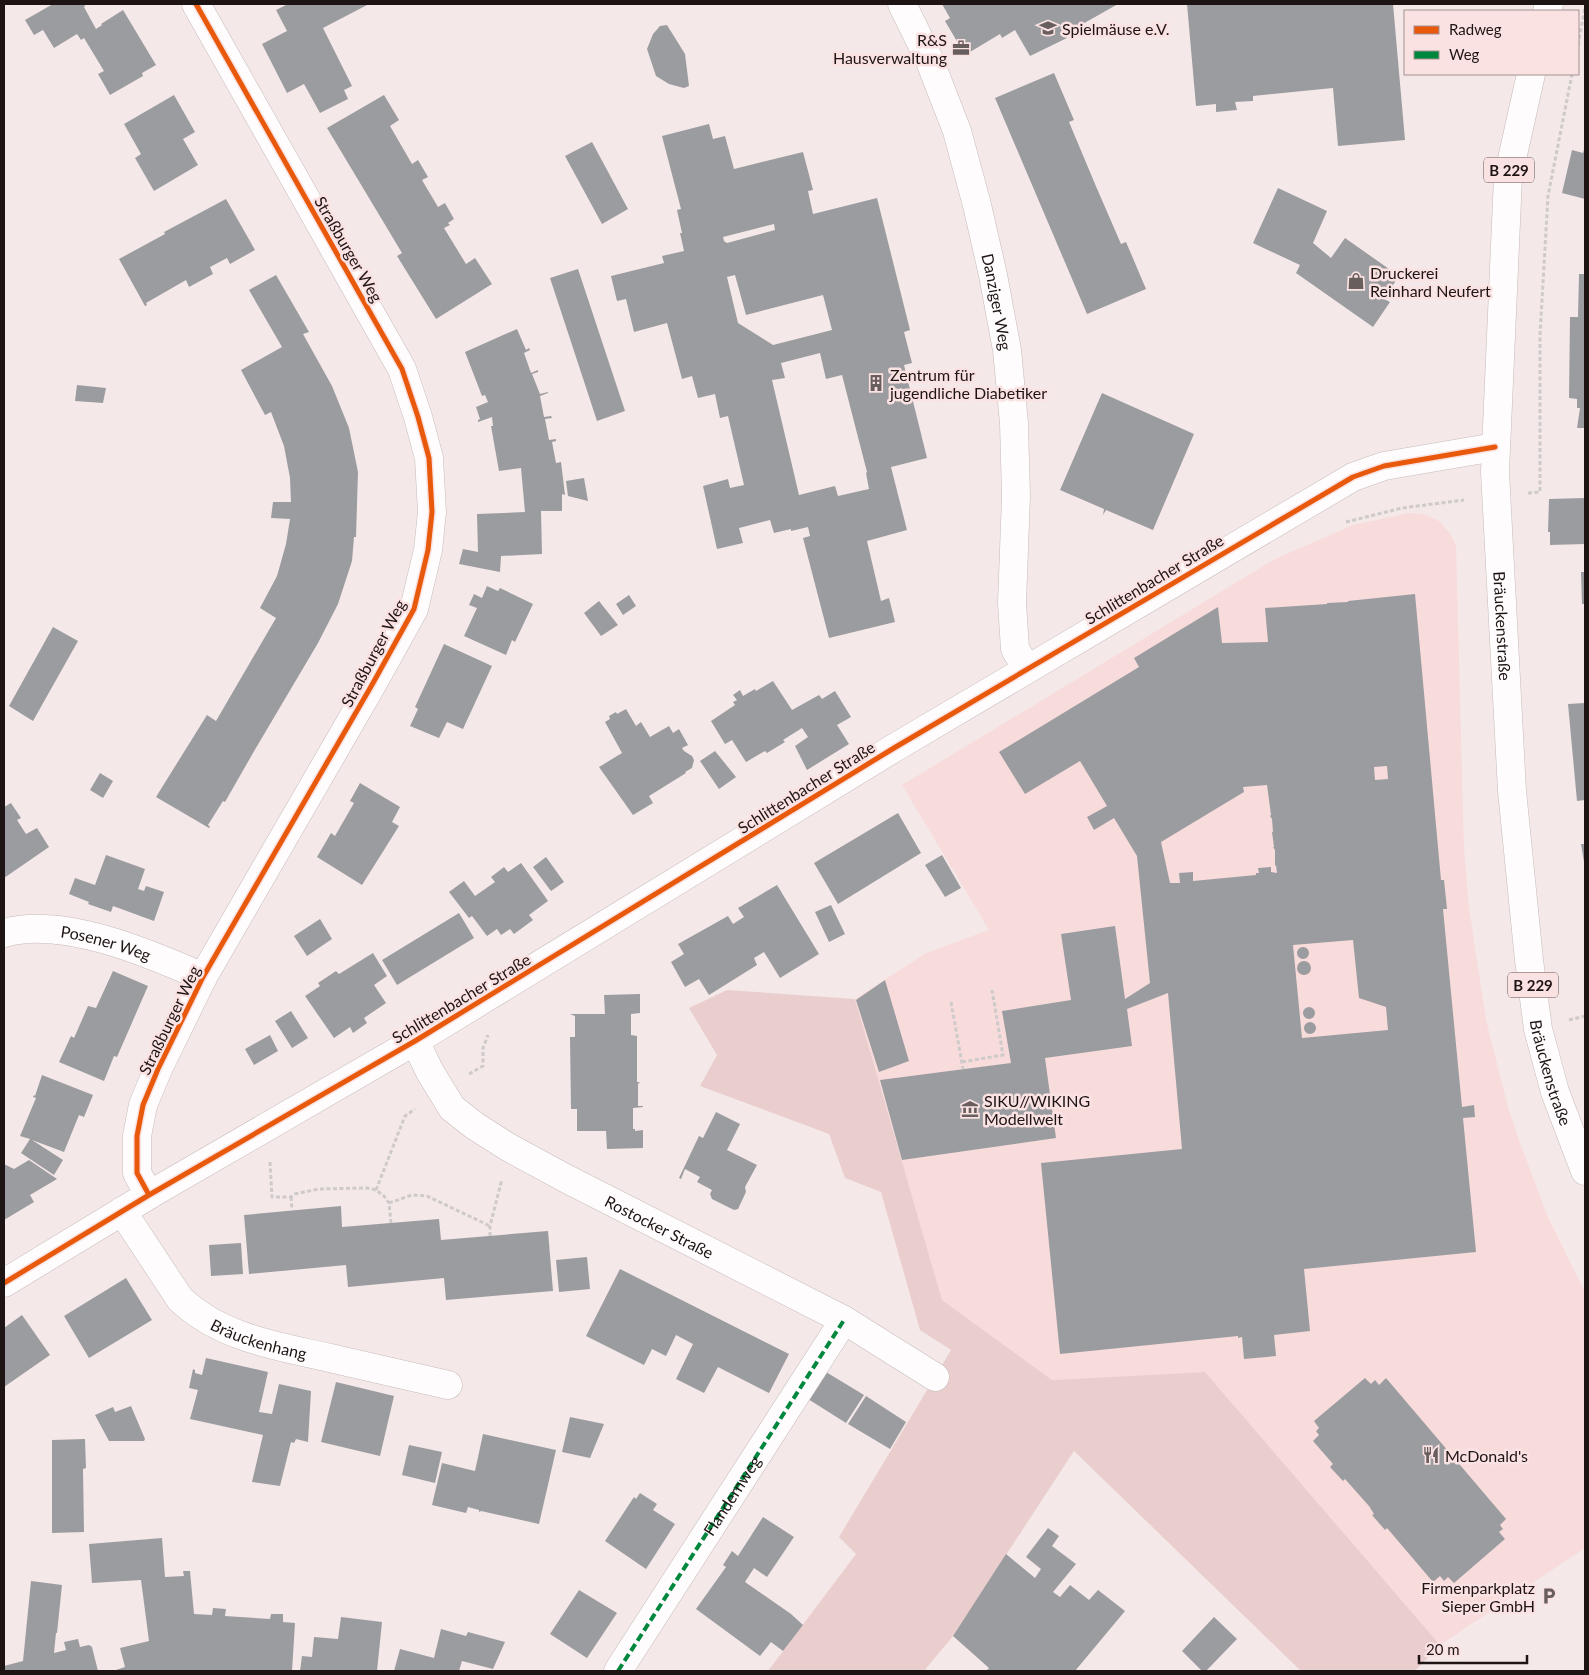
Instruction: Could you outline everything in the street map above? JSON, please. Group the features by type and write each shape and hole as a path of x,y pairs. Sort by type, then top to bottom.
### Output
{"street":[{"name":"Straßburger Weg","path":"149,1195 137,1173 137,1136 143,1105 203,977 414,609 428,550 432,512 429,458 402,369 196,4"},
{"name":"Danziger Weg","path":"902,4 929,59 957,131 978,205 993,275 1007,350 1014,423 1016,497 1012,603 1015,649 1027,669"},
{"name":"Bräuckenstraße","path":"1531,75 1508,177 1495,472 1512,791 1529,960 1538,1029 1555,1092 1585,1172"},
{"name":"Schlittenbacher Straße","path":"149,1195 415,1041 894,748 1353,477 1384,466 1495,447"},
{"name":"Posener Weg","path":"4,933 15,930 40,929 88,934 167,961 203,977"},
{"name":"Rostocker Straße","path":"415,1041 430,1072 452,1108 475,1126 508,1147 565,1178 844,1320 935,1377"},
{"path":"4,1283 149,1195"},
{"name":"Bräuckenhang","path":"122,1211 180,1299 191,1310 218,1327 257,1342 448,1385"},
{"name":"Flandernweg","path":"618,1671 844,1320"}],"path":[{"path":"1579,40 1585,7"},
{"path":"962,1062 1003,1055 992,990"},
{"path":"952,1002 963,1069"},
{"path":"376,1190 400,1128"},
{"path":"270,1160 272,1198 291,1197 295,1194 319,1189 367,1188 376,1190 389,1203 391,1223"},
{"path":"490,1236 490,1226 502,1179"},
{"path":"389,1203 412,1196 427,1196 490,1226"},
{"path":"291,1197 292,1210"}],"shaded area":[{"path":"1409,513 1424,514 1439,521 1450,533 1456,545 1464,848 1469,907 1486,1020 1508,1107 1520,1143 1547,1215 1585,1292 1585,1548 1440,1645 1205,1372 1052,1380 942,1300 855,999 926,953 989,930 902,785 1275,559 1353,525"},
{"path":"727,990 855,999 942,1300 1052,1380 1205,1372 1440,1645 1415,1671 1301,1671 1074,1451 953,1636 924,1671 768,1671 856,1554 839,1537 951,1350 920,1330 881,1192 845,1178 829,1134 700,1086 717,1055 689,1008"}],"building":[{"path":"53,4 84,4 96,29 123,10 156,65 142,73 143,76 110,95 98,74 104,71 84,38 81,40 77,34 54,48 43,30 34,35 25,20"},
{"path":"288,4 369,4 323,28 352,86 344,90 348,99 320,113 304,84 287,93 262,44 287,31 276,10"},
{"path":"942,4 1118,4 1065,34 1067,38 1030,56 1015,30 1002,38 1000,34 965,55 945,21 950,18"},
{"path":"1187,4 1393,4 1405,140 1338,146 1333,88 1253,96 1253,101 1235,102 1237,110 1216,112 1216,104 1196,106"},
{"path":"667,25 685,54 689,86 684,88 669,84 656,76 647,49 653,34 660,26"},
{"path":"1054,73 1074,120 1069,122 1095,184 1121,244 1126,242 1146,289 1087,314 995,98"},
{"path":"174,95 195,132 183,139 198,165 154,191 135,158 141,154 124,124"},
{"path":"384,95 399,120 390,126 412,164 418,160 428,177 422,180 438,207 445,203 454,219 448,223 450,225 444,228 466,264 475,258 492,284 436,319 397,256 402,253 327,128"},
{"name":"Zentrum für jugendliche Diabetiker","path":"709,124 713,139 725,136 734,169 803,152 813,190 808,191 813,214 877,198 910,330 904,332 912,363 904,365 927,458 891,467 907,530 867,541 881,601 889,598 895,622 829,638 803,538 810,536 808,527 774,533 770,520 739,528 743,543 717,549 703,486 728,479 730,488 744,485 728,416 720,418 715,394 698,398 692,376 682,379 667,323 634,332 626,299 617,301 611,276 664,263 662,256 684,251 677,210 681,209 662,136","holes":["774,224 775,230 727,243 724,241 723,237","735,275 746,315 823,295 832,330 773,345 738,323 727,277","820,353 826,379 842,375 867,472 869,489 838,496 835,486 799,495 772,380 785,378 781,363"]},
{"path":"592,142 628,209 602,224 565,156"},
{"path":"1585,146 1585,199 1562,193 1572,150 1583,153"},
{"path":"1278,188 1327,211 1313,243 1331,258 1345,238 1399,276 1384,299 1390,302 1373,327 1296,273 1300,265 1253,243"},
{"path":"226,199 255,250 230,264 227,258 210,267 213,274 189,287 186,280 146,303 147,305 145,306 119,259 165,234 164,232"},
{"path":"578,269 625,411 597,421 550,278"},
{"path":"1579,274 1585,274 1585,428 1577,428 1580,408 1577,408 1577,399 1569,398 1570,317 1578,317"},
{"path":"276,275 309,332 303,334 332,386 349,428 358,472 356,537 354,537 352,561 338,604 318,643 225,802 223,801 208,825 209,828 156,797 207,715 216,721 276,618 260,608 277,576 286,544 290,519 271,518 273,502 291,502 290,478 284,446 271,412 265,415 241,370 282,347 249,290"},
{"path":"517,329 526,350 529,348 530,350 524,353 531,373 538,370 538,372 532,374 540,394 548,392 540,396 544,417 551,416 552,418 545,419 549,440 556,439 556,441 552,442 556,463 561,462 565,495 562,494 562,511 541,511 542,554 501,556 500,572 459,564 463,549 478,552 477,514 525,512 521,468 499,471 491,426 493,426 492,417 478,422 480,419 476,407 488,402 485,395 482,396 465,352"},
{"path":"77,385 106,388 103,403 75,401"},
{"path":"1102,393 1194,434 1153,530 1106,510 1103,515 1104,509 1060,490"},
{"path":"584,478 588,501 568,496 566,481"},
{"path":"1585,498 1585,544 1550,545 1550,532 1548,532 1549,499"},
{"path":"1581,572 1585,572 1585,604 1582,604"},
{"path":"487,586 498,591 500,588 533,604 515,642 512,640 506,655 464,636 477,608 469,605 474,594 482,598"},
{"path":"1415,594 1441,880 1444,880 1447,909 1443,909 1462,1107 1474,1105 1475,1117 1463,1118 1476,1252 1304,1269 1310,1331 1274,1335 1276,1356 1244,1359 1242,1337 1238,1338 1238,1336 1060,1354 1041,1163 1182,1149 1168,993 1127,1009 1132,1046 1045,1058 1056,1138 902,1160 880,1080 1011,1063 1002,1011 1071,1000 1061,934 1115,926 1125,999 1150,983 1137,856 1114,818 1094,830 1087,817 1107,806 1080,761 1025,794 999,752 1139,667 1134,658 1218,607 1222,643 1268,642 1265,608","holes":["1387,766 1388,779 1375,780 1374,767","1267,785 1277,873 1271,872 1271,867 1258,868 1259,873 1256,873 1256,875 1193,881 1193,872 1179,873 1180,883 1170,883 1161,842 1244,792 1243,787","1353,940 1359,998 1386,1007 1388,1030 1302,1038 1293,945"]},
{"path":"629,595 636,606 623,615 616,604"},
{"path":"599,601 618,625 601,636 584,613"},
{"path":"53,627 78,641 33,721 9,706"},
{"path":"444,644 492,666 463,729 447,722 439,738 410,726 418,709 415,707"},
{"path":"773,681 792,710 819,695 822,699 835,691 851,717 837,725 849,744 807,770 795,746 808,737 802,728 783,740 785,742 767,753 765,751 746,762 732,740 725,744 711,721 735,705 733,702 737,700 733,695 740,690 743,696"},
{"path":"1585,703 1585,800 1577,801 1568,704"},
{"path":"626,709 636,726 641,722 650,737 669,726 673,733 679,729 688,745 682,748 694,760 692,768 649,796 653,803 633,815 599,767 622,753 605,722 610,719 609,716"},
{"path":"715,751 736,777 719,789 700,761"},
{"path":"100,773 113,781 103,798 90,790"},
{"path":"360,783 400,807 392,822 399,826 362,885 317,857 331,833 335,836 354,803 350,801"},
{"path":"11,803 21,818 17,820 26,834 37,828 49,847 4,878 4,807"},
{"path":"898,813 921,853 838,904 814,863"},
{"path":"1581,844 1585,844 1585,862 1584,862"},
{"path":"106,855 145,869 138,889 144,891 146,886 164,892 154,921 113,906 111,912 88,904 89,902 69,894 75,878 95,885"},
{"path":"942,855 961,888 945,897 925,865"},
{"path":"546,857 564,882 551,891 533,867"},
{"path":"521,863 548,901 529,915 533,920 514,934 510,929 501,935 497,929 487,936 472,916 469,918 449,892 464,881 475,896 495,882 491,877 504,867 508,872"},
{"path":"777,885 819,954 780,978 764,952 754,958 757,965 709,995 699,979 685,987 671,962 684,954 678,944 728,916 733,924 744,917 738,908"},
{"path":"831,905 845,934 829,942 815,912"},
{"path":"459,913 474,938 397,985 382,960"},
{"path":"320,919 332,939 307,956 294,936"},
{"path":"1305,947 1308,948 1308,958 1301,959 1298,958 1297,951 1298,948"},
{"path":"373,953 387,976 374,985 386,1003 364,1018 367,1023 353,1033 350,1027 334,1038 305,996 320,986 318,983 336,971 339,974"},
{"path":"1304,961 1309,963 1311,968 1309,973 1304,975 1299,973 1297,968 1299,963"},
{"path":"113,971 148,986 117,1057 114,1056 104,1081 59,1062 71,1036 74,1038 88,1006 96,1008"},
{"path":"885,980 909,1061 879,1072 856,1000"},
{"path":"640,994 640,1013 631,1014 631,1035 637,1036 637,1082 640,1082 638,1084 638,1106 643,1106 633,1108 633,1129 635,1131 643,1130 643,1148 607,1149 606,1131 577,1131 577,1109 571,1109 570,1037 575,1037 575,1016 570,1014 605,1014 604,995"},
{"path":"1311,1007 1314,1008 1314,1018 1307,1019 1304,1018 1303,1011 1304,1008"},
{"path":"291,1011 308,1038 292,1048 275,1021"},
{"path":"1312,1022 1315,1023 1315,1033 1308,1034 1305,1033 1304,1026 1305,1023"},
{"path":"270,1035 278,1051 254,1065 245,1049"},
{"path":"42,1075 93,1095 84,1117 79,1115 64,1152 32,1140 63,1160 54,1175 21,1153 30,1139 20,1136 36,1098 33,1097"},
{"path":"716,1112 740,1124 727,1150 757,1165 745,1187 746,1192 738,1209 734,1210 712,1199 710,1194 712,1190 697,1182 700,1177 685,1169 681,1179 679,1178 699,1136 703,1138"},
{"path":"29,1160 57,1179 30,1195 34,1202 4,1220 4,1164 14,1169"},
{"path":"341,1206 342,1227 439,1219 441,1240 548,1231 553,1291 446,1300 444,1278 348,1287 346,1265 249,1274 244,1215"},
{"path":"241,1243 243,1274 211,1276 209,1245"},
{"path":"587,1257 590,1289 559,1292 556,1260"},
{"path":"620,1269 789,1354 769,1393 718,1367 704,1393 676,1379 693,1344 676,1335 666,1356 652,1349 644,1365 586,1336"},
{"path":"126,1278 152,1320 89,1358 64,1316"},
{"path":"22,1315 50,1355 4,1387 4,1328"},
{"path":"206,1358 268,1372 259,1412 272,1414 279,1384 311,1391 308,1442 296,1439 294,1443 291,1442 280,1486 252,1482 263,1435 190,1419 198,1390 189,1388 193,1369 195,1373 202,1375"},
{"path":"826,1372 864,1395 846,1423 808,1399"},
{"path":"1365,1378 1371,1384 1375,1380 1379,1385 1386,1378 1506,1519 1500,1525 1503,1529 1499,1532 1505,1539 1454,1583 1448,1577 1444,1581 1440,1576 1433,1582 1387,1528 1385,1530 1372,1515 1374,1514 1369,1506 1345,1479 1343,1481 1330,1467 1333,1464 1313,1441 1319,1435 1316,1431 1319,1428 1314,1421"},
{"path":"336,1382 394,1396 380,1456 321,1442"},
{"path":"866,1396 906,1422 890,1449 848,1424"},
{"path":"131,1406 145,1439 144,1441 109,1441 95,1415 113,1407 115,1412"},
{"path":"570,1417 604,1424 590,1458 562,1452"},
{"path":"483,1434 556,1450 539,1524 479,1512 479,1510 468,1507 466,1513 432,1505 442,1463 475,1471"},
{"path":"85,1439 86,1468 83,1469 84,1532 52,1533 52,1440"},
{"path":"409,1445 442,1452 435,1483 402,1475"},
{"path":"640,1493 657,1504 653,1510 675,1524 646,1569 605,1541 634,1497 636,1499"},
{"path":"763,1517 794,1537 767,1577 754,1568 745,1582 791,1614 803,1625 783,1651 771,1642 760,1656 696,1609 726,1567 723,1565 732,1551 738,1556"},
{"path":"1048,1528 1059,1536 1052,1546 1076,1564 1053,1592 1060,1597 1070,1585 1089,1600 1098,1590 1125,1611 1075,1671 986,1671 989,1668 953,1636 1006,1554 1035,1578 1041,1569 1026,1557"},
{"path":"162,1538 165,1577 184,1576 183,1571 190,1571 194,1614 212,1615 213,1608 226,1609 225,1616 270,1619 271,1614 283,1614 283,1622 295,1623 292,1671 113,1671 125,1667 120,1648 149,1641 141,1580 92,1583 89,1544"},
{"path":"31,1581 62,1585 54,1653 66,1650 64,1642 78,1639 80,1647 89,1645 92,1647 98,1671 4,1671 4,1666 23,1661"},
{"path":"579,1590 617,1613 587,1658 550,1634"},
{"path":"341,1617 382,1622 377,1671 300,1671 302,1656 312,1657 314,1637 338,1639"},
{"path":"1214,1617 1237,1639 1206,1671 1202,1671 1182,1651"},
{"path":"441,1629 466,1636 468,1632 505,1642 493,1669 462,1661 459,1671 394,1671 400,1649 434,1658"}],"marked path":[{"path":"618,1671 844,1320"}],"cycle path":[{"path":"4,1283 149,1195 137,1173 137,1136 143,1105 158,1069 203,977 414,609 428,550 432,512 429,458 402,369 196,4"},
{"path":"149,1195 415,1041 894,748 1353,477 1384,466 1495,447"}],"place":[{"name":"Spielmäuse e.V.","path":"1048,28"},
{"name":"R&S Hausverwaltung","path":"961,48"},
{"name":"Druckerei Reinhard Neufert","path":"1356,281"},
{"name":"Zentrum für jugendliche Diabetiker","path":"876,383"},
{"name":"SIKU//WIKING Modellwelt","path":"970,1109"},
{"name":"McDonald's","path":"1431,1455"},
{"name":"Firmenparkplatz Sieper GmbH","path":"1549,1596"}]}
